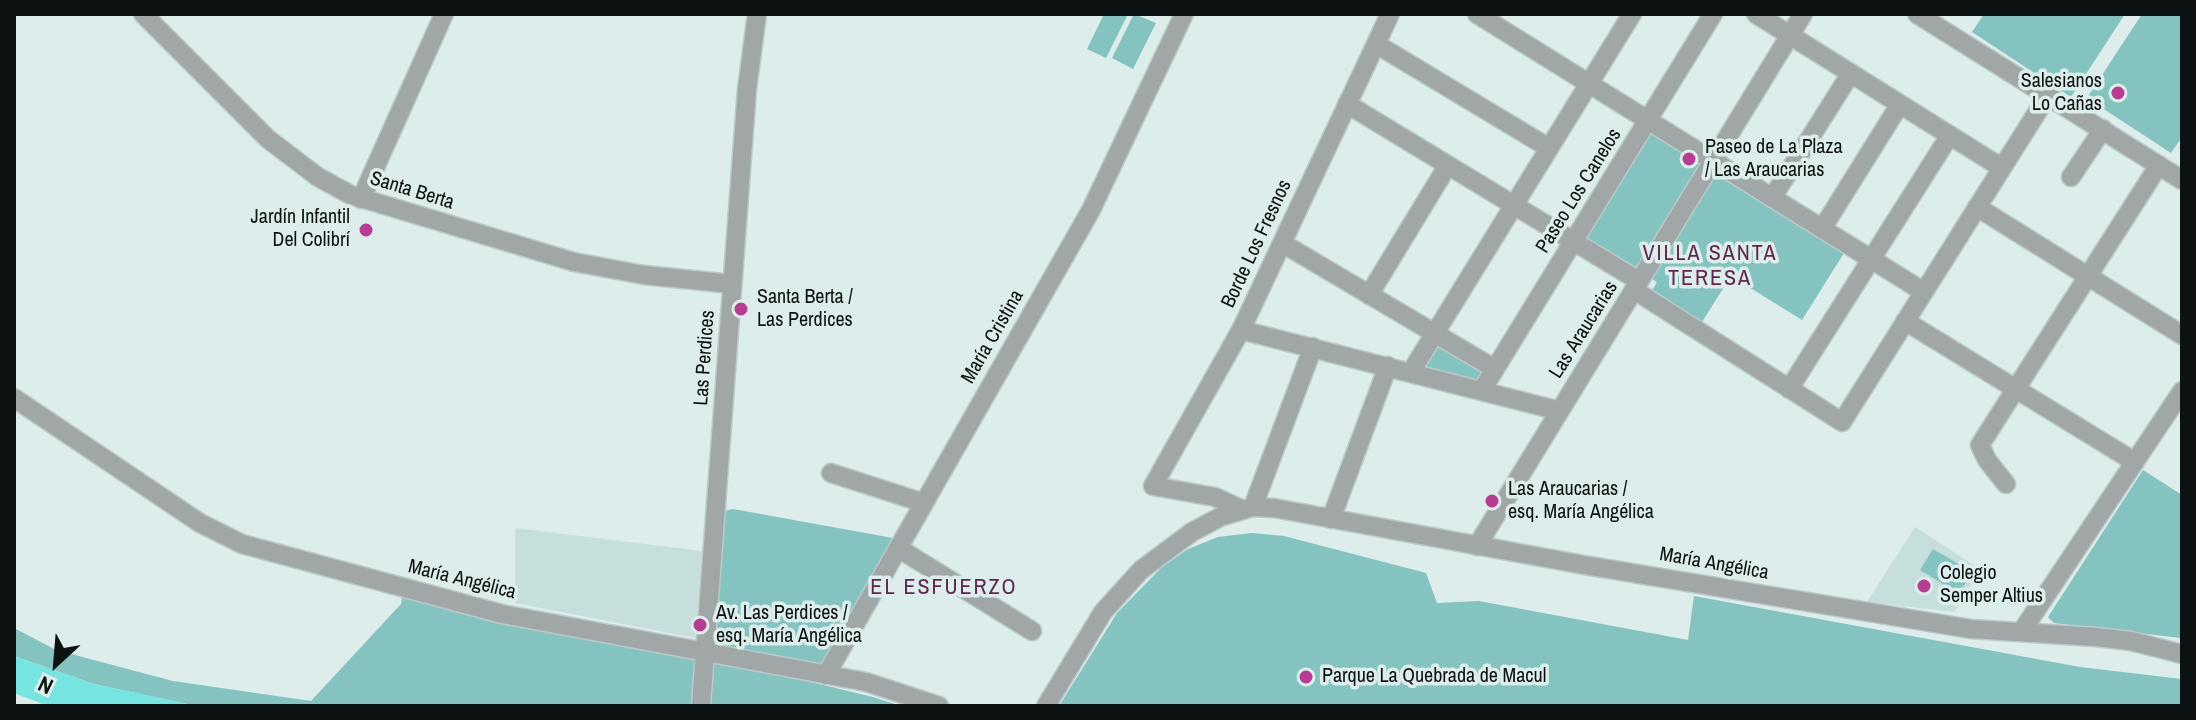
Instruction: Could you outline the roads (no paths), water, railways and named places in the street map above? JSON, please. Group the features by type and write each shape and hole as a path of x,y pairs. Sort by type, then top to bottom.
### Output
{"street":[{"name":"Santa Berta","path":"143,14 268,139 330,184 361,199 574,262 644,275 732,284"},
{"path":"361,199 444,14"},
{"name":"Las Perdices","path":"701,706 747,89 757,14"},
{"name":"María Cristina","path":"826,675 1091,210 1184,14"},
{"name":"Borde Los Fresnos","path":"1153,486 1241,330 1390,14"},
{"path":"1477,14 1924,292"},
{"name":"Paseo Los Canelos","path":"1482,390 1713,14"},
{"path":"1756,14 2002,168"},
{"name":"Las Araucarias","path":"1477,546 1803,14"},
{"path":"1917,14 2182,180"},
{"path":"1411,372 1589,84 1626,16"},
{"path":"1376,44 1549,148"},
{"path":"1772,198 1851,73"},
{"path":"1347,104 1573,241 1842,422 2048,95"},
{"path":"1822,229 1900,104"},
{"path":"2071,177 2103,129"},
{"path":"1789,389 1950,135"},
{"path":"1369,295 1448,165"},
{"path":"2006,484 1987,460 1980,445 2159,165"},
{"path":"1977,207 2182,335"},
{"path":"1282,243 1495,369"},
{"path":"1905,321 2135,462"},
{"path":"1241,330 1560,411"},
{"path":"1046,706 1092,628 1128,583 1185,536 1247,508 1313,347"},
{"path":"1331,519 1388,366"},
{"path":"2022,631 2182,391"},
{"name":"María Angélica","path":"14,398 200,523 242,544 502,614 884,687 939,706"},
{"path":"831,473 924,503"},
{"name":"María Angélica","path":"1153,486 1215,497 1247,508 1274,508 1477,546 1971,629 2118,639 2182,654"},
{"path":"898,548 1032,631"}],"place":[{"name":"Salesianos Lo Cañas","path":"2118,93"},
{"name":"Paseo de La Plaza / Las Araucarias","path":"1689,159"},
{"name":"Jardín Infantil Del Colibrí","path":"366,230"},
{"name":"Santa Berta / Las Perdices","path":"741,309"},
{"name":"Las Araucarias / esq. María Angélica","path":"1492,501"},
{"name":"Colegio Semper Altius","path":"1924,586"},
{"name":"Av. Las Perdices / esq. María Angélica","path":"700,625"},
{"name":"Parque La Quebrada de Macul","path":"1306,677"}],"district":[{"name":"VILLA SANTA TERESA","path":"1710,266"},
{"name":"EL ESFUERZO","path":"944,588"}]}
